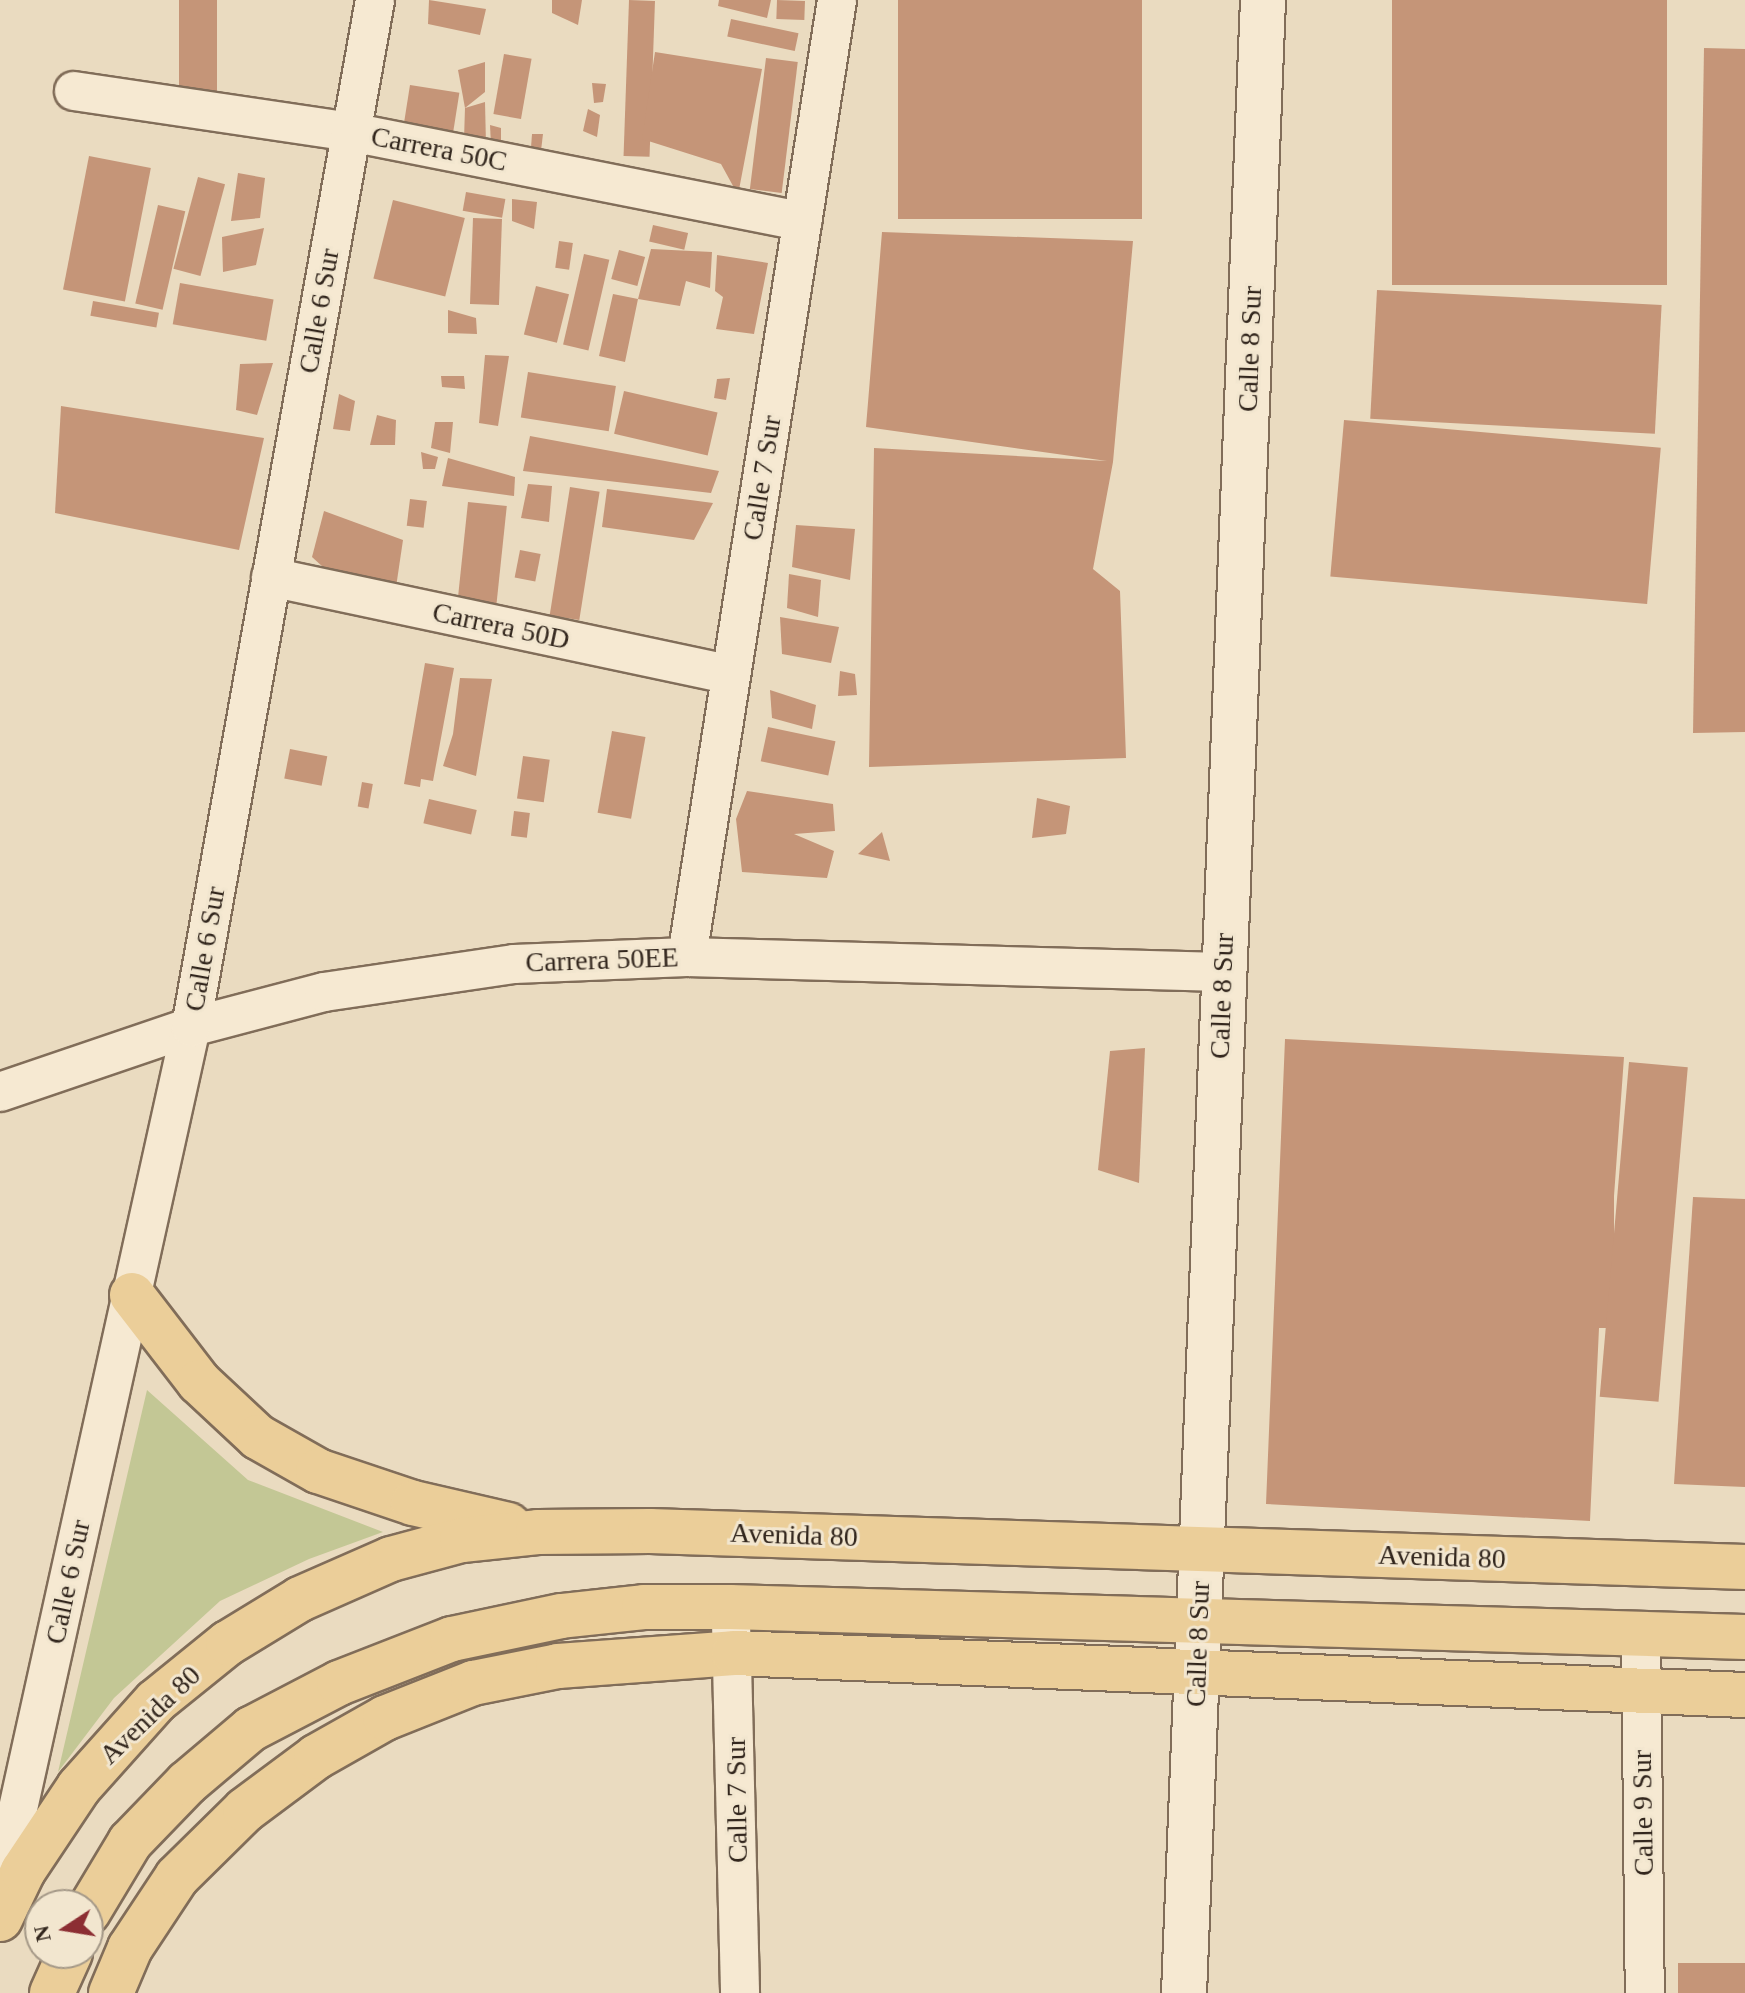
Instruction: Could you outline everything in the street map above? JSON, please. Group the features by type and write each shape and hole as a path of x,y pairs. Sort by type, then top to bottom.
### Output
{"main road":[{"path":"132,1295 199,1382 258,1437 318,1471 413,1503 538,1532"},
{"name":"Avenida 80","path":"0,1919 23,1871 79,1787 156,1701 228,1643 300,1599 391,1559 462,1540 538,1532 650,1531 1745,1567"},
{"path":"102,1889 130,1842 187,1783 251,1729 339,1683 452,1639 561,1616 644,1607 730,1607 1745,1637"},
{"path":"111,1993 130,1948 177,1877 245,1810 316,1757 385,1718 473,1683 558,1666 734,1653 1745,1695"},
{"path":"52,1993 63,1969"}],"street":[{"name":"Calle 6 Sur","path":"0,1890 191,1027 375,0"},
{"name":"Calle 7 Sur","path":"687,957 837,0"},
{"name":"Calle 8 Sur","path":"1184,1993 1222,972 1263,0"},
{"name":"Carrera 50C","path":"74,91 351,132 802,221"},
{"name":"Carrera 50D","path":"271,577 731,675"},
{"name":"Carrera 50EE","path":"0,1092 191,1027 408,976 514,964 687,957 1222,972"},
{"name":"Calle 7 Sur","path":"730,1607 734,1653 740,1993"},
{"name":"Calle 9 Sur","path":"1641,1634 1645,1993"}],"green space":[{"path":"147,1390 248,1480 383,1532 309,1559 220,1601 114,1698 58,1772"}],"building":[{"path":"179,0 217,0 217,97 179,97"},
{"path":"429,0 486,9 480,35 428,24"},
{"path":"552,0 582,0 578,25 552,13"},
{"path":"629,0 655,1 650,157 624,156"},
{"path":"719,0 771,0 767,18 718,6"},
{"path":"777,0 805,1 804,20 776,19"},
{"path":"898,0 1142,0 1142,219 898,219"},
{"path":"1392,0 1667,0 1667,285 1392,285"},
{"path":"731,19 798,33 795,51 727,37"},
{"path":"1704,48 1745,49 1745,732 1693,733"},
{"path":"655,52 762,69 738,195 721,164 642,139"},
{"path":"504,54 532,59 521,119 493,114"},
{"path":"766,58 798,62 782,193 750,189"},
{"path":"485,62 485,92 465,108 458,70"},
{"path":"592,83 606,84 603,102 594,103"},
{"path":"410,85 459,93 452,142 402,134"},
{"path":"485,102 486,145 464,139 465,108"},
{"path":"588,109 600,115 597,137 583,131"},
{"path":"490,125 501,128 501,150 491,145"},
{"path":"532,134 543,134 540,159 530,161"},
{"path":"89,156 151,168 125,302 63,290"},
{"path":"238,173 265,178 260,218 231,221"},
{"path":"198,177 225,184 200,276 173,269"},
{"path":"466,192 505,199 502,218 463,211"},
{"path":"512,199 537,202 534,229 512,221"},
{"path":"393,200 465,218 445,296 373,279"},
{"path":"158,205 185,211 163,310 135,303"},
{"path":"473,218 502,219 499,305 470,304"},
{"path":"653,225 688,233 684,250 649,242"},
{"path":"264,228 256,265 223,272 222,237"},
{"path":"882,232 1133,241 1113,462 1093,569 1120,591 1126,758 869,767 874,448 1107,461 866,427"},
{"path":"559,241 573,243 569,270 555,268"},
{"path":"651,249 712,252 710,288 686,281 680,306 638,299"},
{"path":"619,250 645,257 637,286 611,279"},
{"path":"584,254 609,260 588,350 563,345"},
{"path":"717,255 768,263 754,334 716,329 723,297 715,291"},
{"path":"180,283 274,299 266,341 173,324"},
{"path":"536,286 569,294 557,343 524,335"},
{"path":"1377,290 1662,305 1655,434 1370,419"},
{"path":"613,294 638,299 625,362 599,356"},
{"path":"93,301 159,313 156,327 90,316"},
{"path":"448,310 476,318 477,334 448,333"},
{"path":"485,355 509,356 498,426 479,423"},
{"path":"273,363 257,415 236,410 240,364"},
{"path":"528,372 616,386 609,431 521,417"},
{"path":"441,376 464,376 465,389 442,387"},
{"path":"730,378 726,400 714,398 717,379"},
{"path":"624,391 718,413 708,455 614,434"},
{"path":"339,394 355,401 350,431 333,429"},
{"path":"61,406 264,438 239,550 55,513"},
{"path":"377,415 396,420 395,445 370,445"},
{"path":"1344,420 1661,448 1647,604 1330,576"},
{"path":"435,422 453,422 450,453 431,448"},
{"path":"530,436 719,471 711,493 523,471"},
{"path":"421,452 438,457 435,469 423,469"},
{"path":"448,458 515,477 514,496 442,486"},
{"path":"528,484 552,486 549,522 521,518"},
{"path":"570,487 600,492 579,620 550,615"},
{"path":"607,489 713,503 694,540 602,527"},
{"path":"410,499 427,501 424,528 407,526"},
{"path":"468,502 507,506 496,605 458,600"},
{"path":"324,511 403,540 395,594 335,578 312,557"},
{"path":"796,525 855,529 850,580 792,567"},
{"path":"520,550 541,554 535,581 515,577"},
{"path":"789,574 821,580 818,617 787,608"},
{"path":"780,617 839,627 831,663 782,654"},
{"path":"425,663 454,668 433,781 421,779 420,787 404,784"},
{"path":"840,671 855,674 857,695 838,696"},
{"path":"460,678 492,679 476,776 443,766 453,734"},
{"path":"770,690 816,705 812,729 772,718"},
{"path":"768,727 835,741 828,776 761,761"},
{"path":"612,731 645,737 631,819 598,813"},
{"path":"290,749 327,756 322,786 284,778"},
{"path":"523,756 550,760 544,802 517,799"},
{"path":"362,782 373,784 368,809 358,807"},
{"path":"747,791 833,804 835,831 794,834 834,851 827,878 742,872 736,819"},
{"path":"1037,798 1070,806 1066,834 1032,838"},
{"path":"429,799 477,810 471,834 423,823"},
{"path":"514,811 530,813 527,838 511,836"},
{"path":"882,832 890,861 858,854"},
{"path":"1285,1039 1624,1057 1614,1196 1614,1328 1599,1328 1590,1521 1266,1504"},
{"path":"1145,1048 1139,1183 1098,1170 1110,1051"},
{"path":"1629,1062 1688,1067 1658,1402 1600,1397"},
{"path":"1693,1197 1745,1199 1745,1487 1674,1484"},
{"path":"1678,1963 1745,1963 1745,1993 1678,1993"}]}
